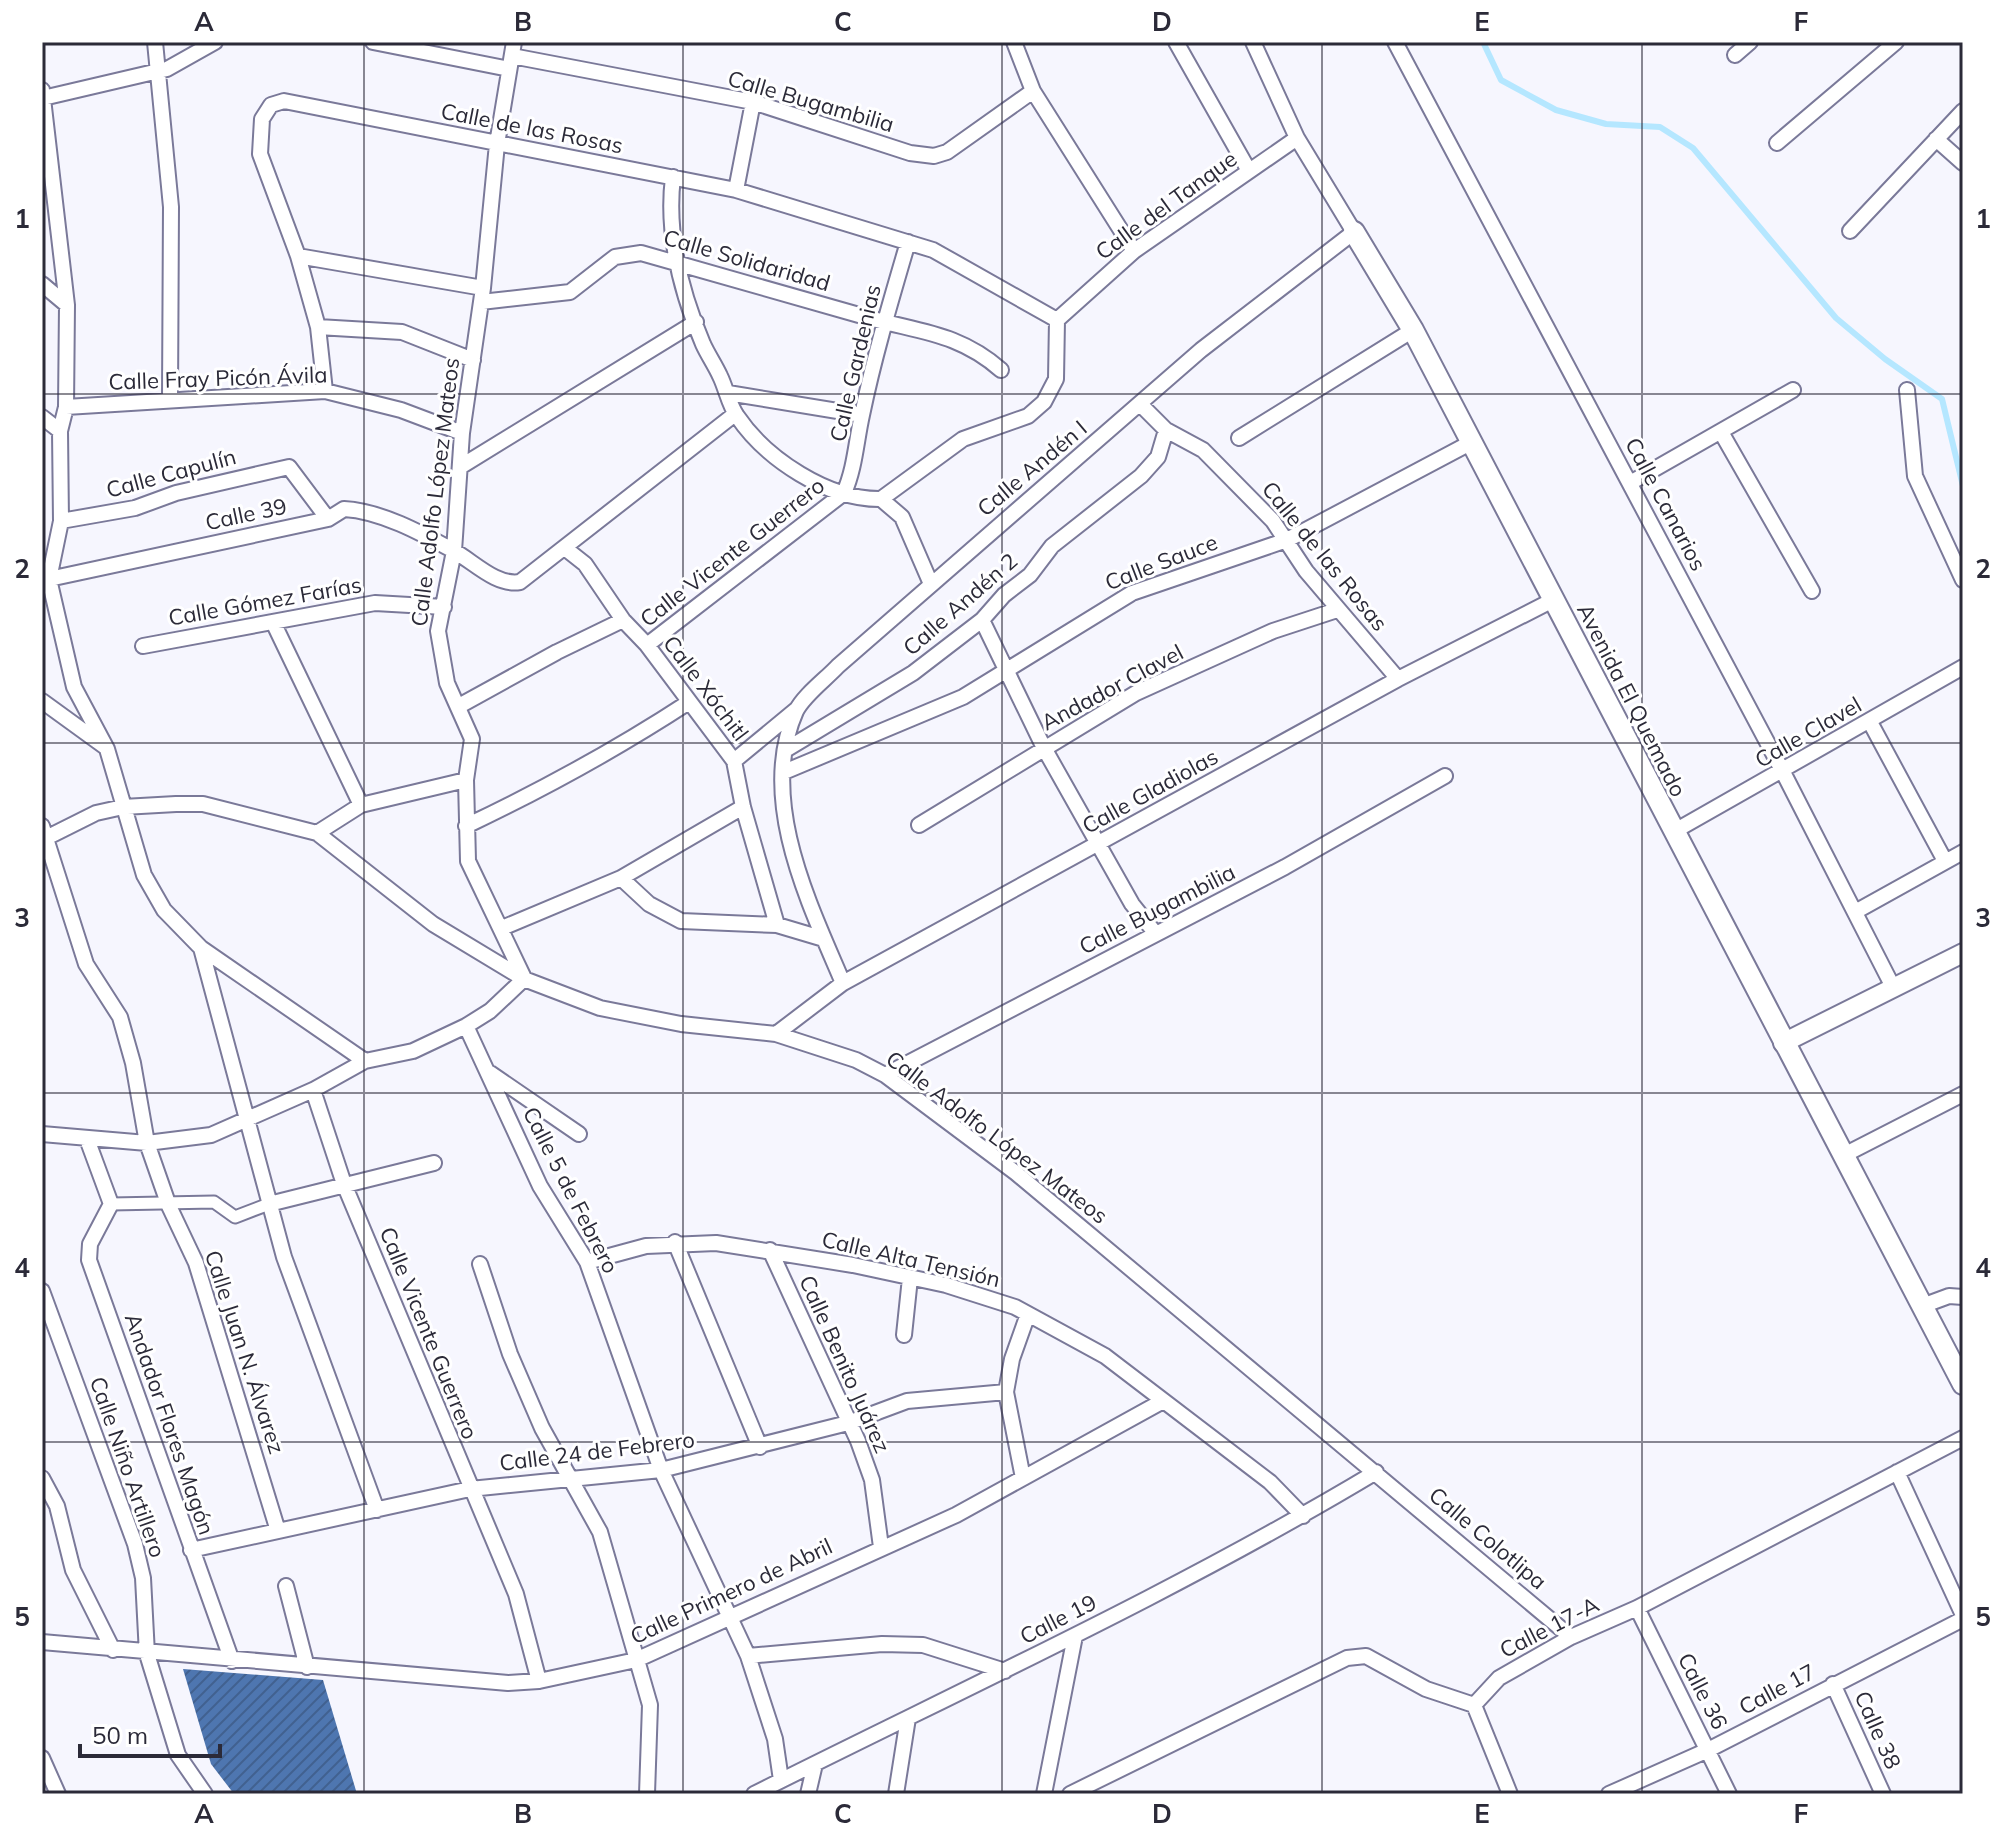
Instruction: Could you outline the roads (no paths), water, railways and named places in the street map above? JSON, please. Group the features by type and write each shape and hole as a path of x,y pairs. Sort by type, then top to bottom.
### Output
{"main road":[{"name":"Avenida El Quemado","path":"1354,232 1413,330 1963,1384"}],"street":[{"path":"155,42 171,207 170,399"},
{"path":"215,42 167,69 43,94 67,305 66,407 60,431 61,521 45,576 74,687 107,749 144,875 164,910 201,948 365,1061"},
{"name":"Calle Bugambilia","path":"373,42 512,56 753,102 910,153 934,156 947,152 1033,91"},
{"path":"1014,42 1033,91 1134,251"},
{"path":"1176,42 1249,171"},
{"name":"Avenida El Quemado","path":"1253,42 1297,138 1354,232"},
{"name":"Calle Canarios","path":"1395,42 1783,772 1894,989"},
{"path":"1735,55 1750,42"},
{"path":"1777,143 1896,42"},
{"name":"Calle Adolfo López Mateos","path":"512,56 497,144 482,295 462,433 454,551 438,631 441,661 472,739 466,780 468,861 524,979 600,1008 681,1024 776,1034 834,1051 885,1075 1016,1173 1376,1472"},
{"name":"Calle de las Rosas","path":"325,391 318,327 298,256 260,154 262,119 271,105 284,101 736,190 933,250 1057,320"},
{"path":"736,190 753,102"},
{"path":"1850,231 1963,111"},
{"name":"Calle del Tanque","path":"1057,320 1134,251 1297,138"},
{"path":"1936,139 1963,163"},
{"path":"673,177 670,204 676,239 675,263 703,344 735,414 758,441 819,484 844,493 881,499 902,517 931,584"},
{"name":"Calle Andén I","path":"824,939 800,880 784,797 787,749 797,709 838,666 931,584 1273,291 1354,232"},
{"name":"Calle Gardenias","path":"844,493 852,475 862,415 884,323 908,242"},
{"name":"Calle Solidaridad","path":"298,256 482,295 570,292 604,264 630,253 884,323 930,330 965,345 1001,370"},
{"path":"42,284 67,305"},
{"path":"881,499 963,439 1028,416 1044,402 1056,379 1057,320"},
{"path":"460,467 696,322"},
{"path":"318,327 402,332 473,360"},
{"path":"1239,438 1413,330"},
{"path":"1630,483 1793,390"},
{"path":"1907,390 1915,476 1963,580"},
{"name":"Calle Fray Picón Ávila","path":"66,407 325,391 401,410 462,433"},
{"path":"728,393 862,415"},
{"name":"Calle de las Rosas","path":"1141,405 1166,430 1203,450 1273,521 1337,610 1398,679"},
{"path":"566,549 735,414"},
{"path":"42,417 60,431"},
{"name":"Calle Andén 2","path":"787,749 913,673 982,620 1004,595 1030,575 1052,546 1141,476 1158,457 1166,430"},
{"path":"1721,432 1812,591"},
{"name":"Calle Sauce","path":"784,772 963,697 1132,593 1287,540 1472,442"},
{"name":"Calle Capulín","path":"61,521 135,508 176,493 292,468 328,519"},
{"name":"Calle Vicente Guerrero","path":"647,645 844,493"},
{"name":"Calle 39","path":"45,576 328,519 344,509 361,510 454,551 509,584 520,582 566,549"},
{"name":"Calle Xóchitl","path":"566,549 585,564 623,620 647,645 734,761 743,807 777,925"},
{"name":"Calle Gladiolas","path":"776,1034 843,983 1398,679 1553,600"},
{"name":"Calle Gómez Farías","path":"143,646 375,603 444,607"},
{"name":"Andador Clavel","path":"919,825 1136,693 1273,631 1337,610"},
{"path":"459,706 623,620"},
{"path":"982,620 1044,748 1141,919 1156,934"},
{"path":"273,622 361,805"},
{"name":"Calle Clavel","path":"1673,832 1962,668"},
{"path":"42,701 107,749"},
{"path":"466,826 548,787 627,743 689,702"},
{"path":"734,761 797,709"},
{"path":"1870,722 1945,861"},
{"name":"Calle Bugambilia","path":"885,1075 1285,867 1445,776"},
{"path":"317,833 361,805 466,780"},
{"path":"42,1134 147,1143 211,1135 313,1090 365,1061 413,1051 466,1026 490,1011 524,979 433,924 317,833 203,804 123,807 96,813 43,835"},
{"path":"502,928 621,878 743,807"},
{"name":"Calle Juan N. Álvarez","path":"43,835 86,964 120,1017 133,1063 147,1143 169,1206 196,1263 278,1531"},
{"path":"1855,912 1963,852"},
{"path":"621,878 649,904 681,921 777,925 824,939 843,983"},
{"path":"201,948 250,1119 284,1257 377,1510"},
{"path":"1783,1043 1963,953"},
{"name":"Calle 5 de Febrero","path":"466,1026 540,1186 587,1262 661,1470 748,1656 775,1739 781,1780"},
{"path":"487,1071 579,1134"},
{"name":"Calle Vicente Guerrero","path":"313,1090 344,1184 516,1594 539,1681"},
{"path":"1842,1156 1963,1094"},
{"path":"87,1139 111,1204 169,1206 219,1203 227,1214 235,1217 269,1204 434,1163"},
{"name":"Andador Flores Magón","path":"111,1204 90,1244 89,1260 232,1661"},
{"path":"675,1242 760,1447"},
{"name":"Calle Alta Tensión","path":"587,1262 675,1242 770,1250 960,1290 1028,1314 1105,1356 1270,1482 1303,1516"},
{"name":"Calle Benito Juárez","path":"770,1250 872,1480 881,1547"},
{"path":"480,1264 510,1354 568,1480 600,1532 650,1705 647,1794"},
{"path":"904,1335 910,1278"},
{"name":"Calle Niño Artillero","path":"42,1291 135,1544 143,1578 147,1654 178,1755 205,1794"},
{"path":"1922,1306 1949,1296 1963,1297"},
{"path":"1023,1478 1006,1392 1012,1359 1028,1314"},
{"name":"Calle 24 de Febrero","path":"191,1550 470,1489 661,1470 848,1423 907,1401 989,1391 1006,1392"},
{"name":"Calle Primero de Abril","path":"42,1642 147,1654 508,1683 539,1681 636,1660 956,1515 1163,1401"},
{"name":"Calle 17-A","path":"1474,1705 1499,1678 1571,1637 1637,1608 1963,1438"},
{"name":"Calle 19","path":"754,1794 1075,1636 1303,1516 1376,1472"},
{"name":"Calle Colotlipa","path":"1376,1472 1571,1637"},
{"path":"1897,1472 1963,1617"},
{"path":"42,1478 57,1506 73,1570 113,1650"},
{"path":"286,1586 307,1667"},
{"name":"Calle 36","path":"1637,1608 1729,1794"},
{"name":"Calle 17","path":"1609,1794 1708,1750 1963,1617"},
{"path":"1044,1794 1075,1636"},
{"path":"748,1656 882,1644 923,1645 1005,1671"},
{"path":"1070,1794 1347,1658 1366,1656 1426,1689 1474,1705 1510,1794"},
{"name":"Calle 38","path":"1833,1684 1883,1794"},
{"path":"896,1794 908,1718"},
{"path":"42,1758 58,1794"},
{"path":"808,1794 815,1764"}],"waterway":[{"path":"1483,42 1501,80 1556,110 1606,124 1660,127 1693,148 1836,318 1885,359 1942,399 1963,486"}]}
